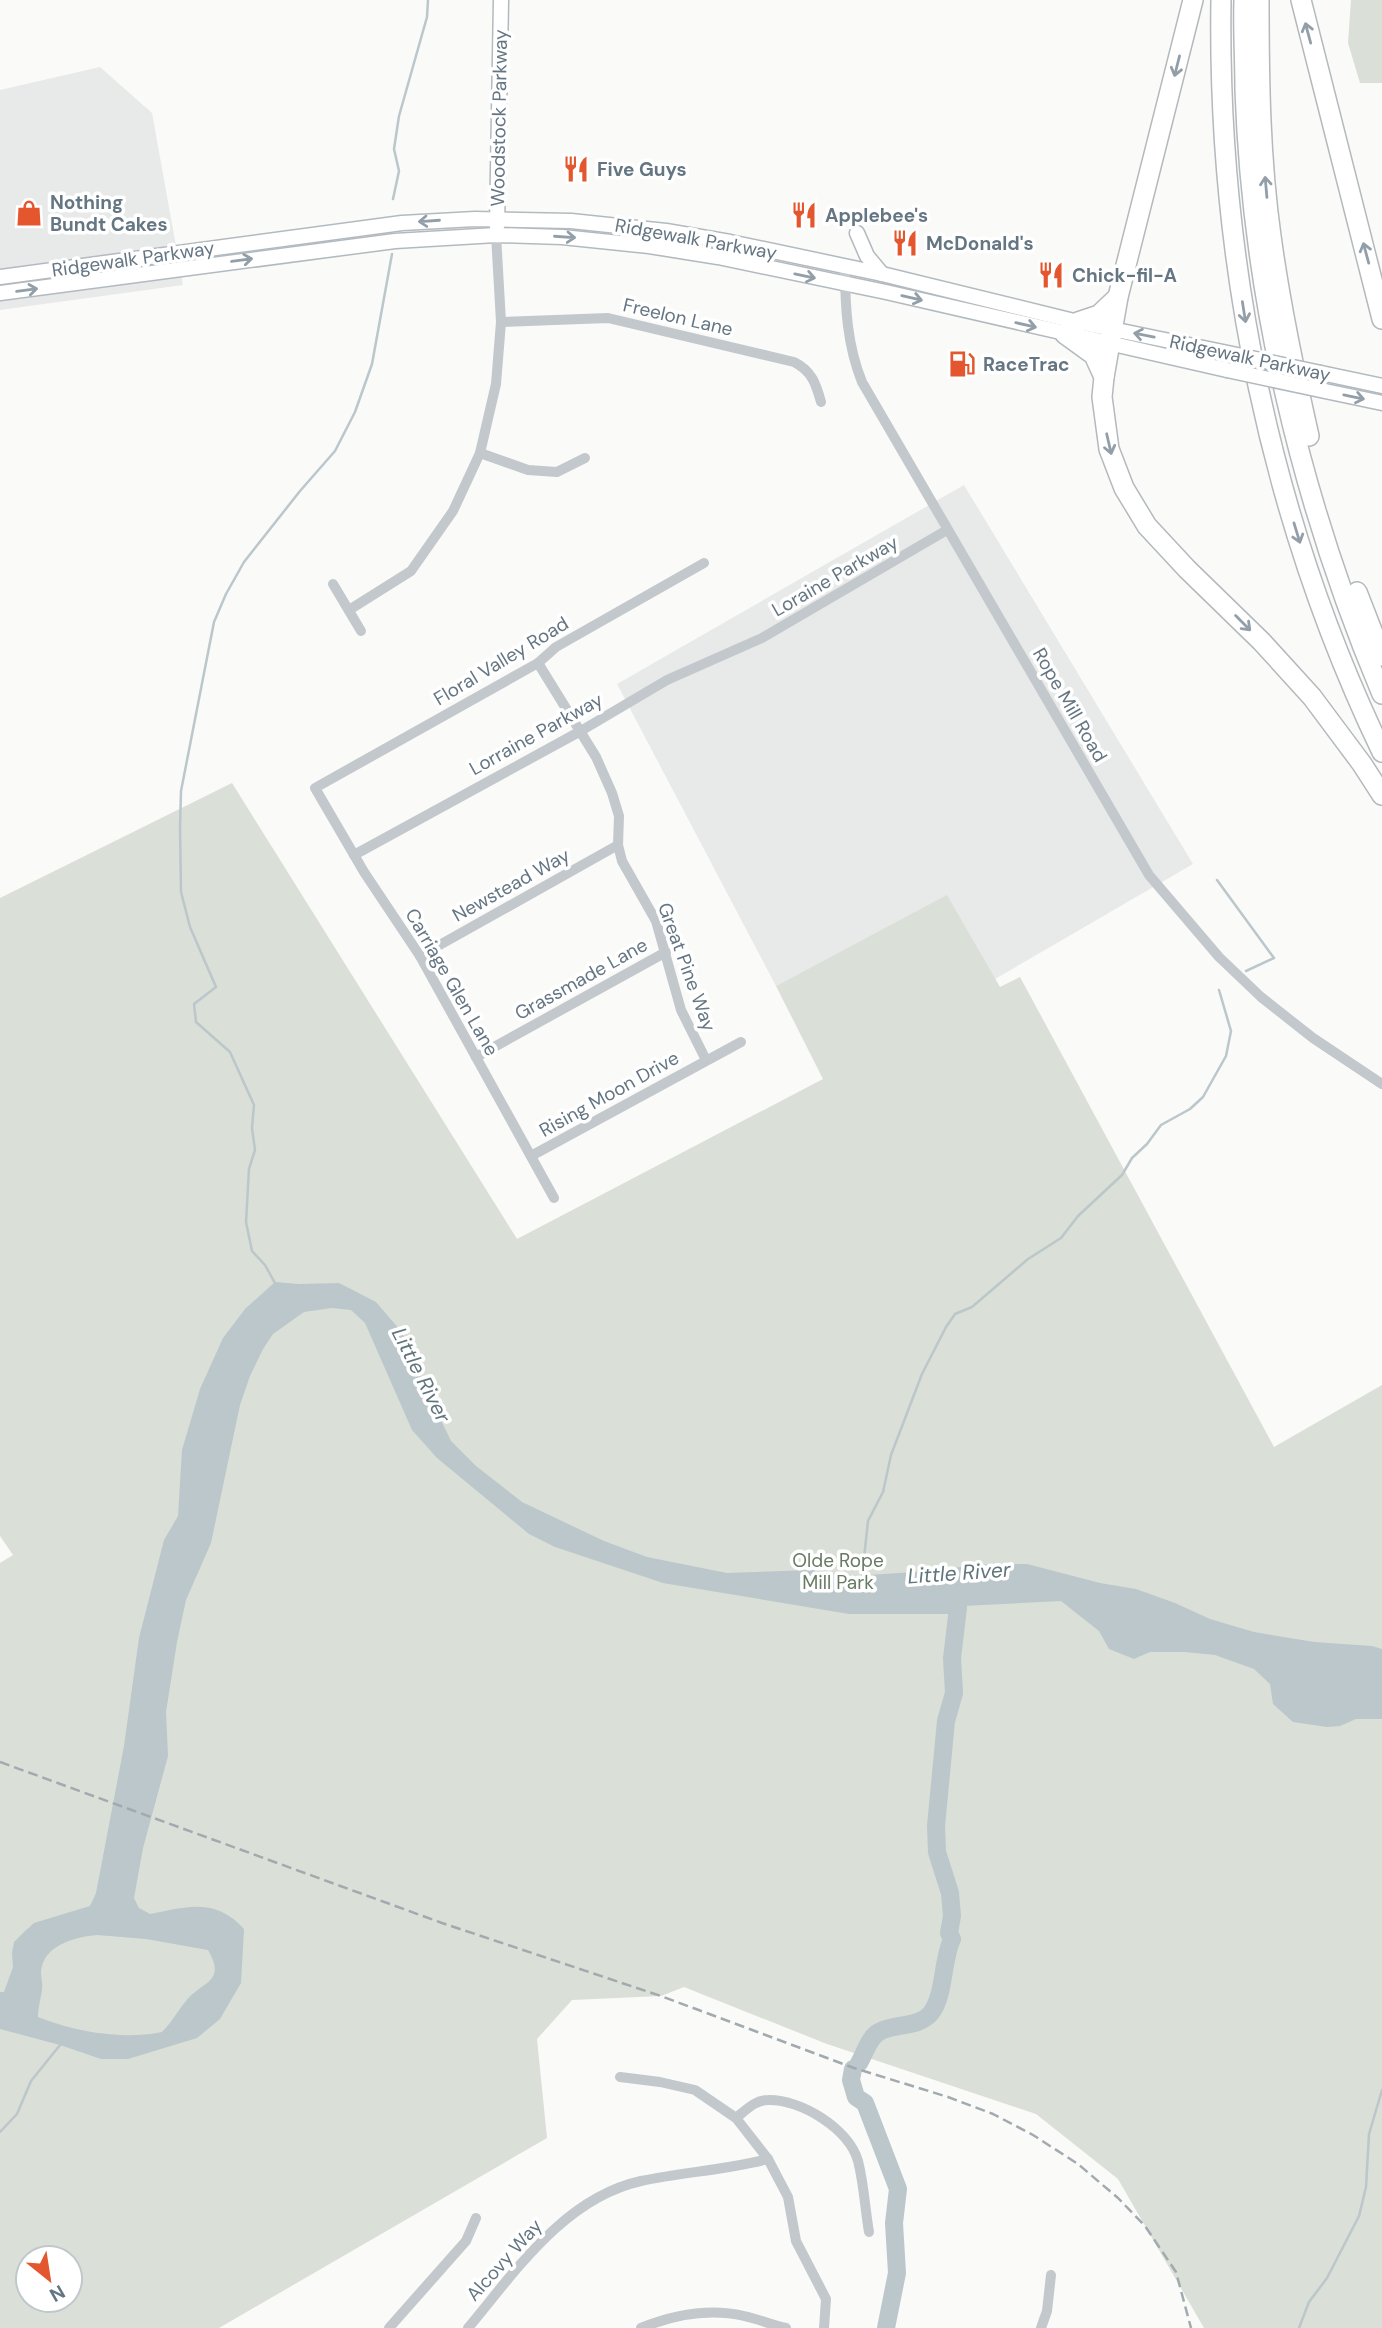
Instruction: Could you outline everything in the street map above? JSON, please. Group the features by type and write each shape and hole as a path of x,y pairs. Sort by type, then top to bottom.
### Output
{"highway":[{"path":"1193,0 1118,297 1104,377 1103,415 1109,449 1136,510 1159,540 1262,642 1312,697 1382,795"},
{"path":"1221,0 1222,111 1226,165 1237,264 1251,350 1283,488 1329,627 1382,752"},
{"path":"1232,0 1237,264"},
{"path":"1244,0 1247,157 1260,260 1275,345 1288,406 1324,536 1382,694"},
{"path":"1259,0 1265,177 1286,329 1325,495 1360,602 1382,656"},
{"path":"1301,0 1382,319"},
{"path":"1104,377 1094,355 1072,328 1099,315 1118,297"}],"main road":[{"name":"Woodstock Parkway","path":"496,235 502,0"},
{"name":"Ridgewalk Parkway","path":"0,276 402,223 498,219 571,221 654,229 882,274 1072,328"},
{"path":"857,233 867,256 882,274"},
{"name":"Ridgewalk Parkway","path":"0,293 357,245 496,235 562,237 649,246 718,257 1072,328 1227,370 1382,403"},
{"name":"Ridgewalk Parkway","path":"1111,337 1223,352 1382,386"}],"street":[{"path":"349,610 411,571 453,511 480,453 496,384 501,322 496,235"},
{"name":"Rope Mill Road","path":"845,267 851,350 862,382 1149,875 1219,957 1261,998 1313,1038 1382,1084"},
{"name":"Freelon Lane","path":"501,322 608,318 794,362 804,367 814,380 821,402"},
{"path":"480,453 528,470 557,472 585,458"},
{"name":"Loraine Parkway","path":"738,649 762,638 947,530"},
{"name":"Floral Valley Road","path":"315,788 538,663 556,647 705,563"},
{"path":"333,584 361,631"},
{"name":"Lorraine Parkway","path":"354,855 579,732 667,680 738,649"},
{"name":"Great Pine Way","path":"538,663 596,757 612,793 619,816 618,845 622,861 656,921 681,1010 706,1060"},
{"name":"Carriage Glen Lane","path":"315,788 354,855 421,956 554,1198"},
{"name":"Newstead Way","path":"421,956 618,845"},
{"name":"Grassmade Lane","path":"476,1057 666,952"},
{"name":"Rising Moon Drive","path":"531,1156 741,1042"},
{"path":"620,2077 660,2081 695,2090 736,2118 768,2159 788,2197 796,2241 826,2299 824,2328"},
{"path":"736,2118 752,2104 768,2100 791,2105 831,2124 846,2137 858,2161 869,2232"},
{"name":"Alcovy Way","path":"468,2328 550,2232 586,2206 639,2181 735,2168 768,2159"},
{"path":"388,2328 466,2241 475,2218"},
{"path":"1041,2328 1047,2311 1051,2275"},
{"path":"641,2328 683,2315 709,2314 741,2315 786,2328"}],"shaded area":[{"path":"100,67 152,113 183,285 0,310 0,90"},
{"path":"964,485 1193,864 995,979 947,896 776,986 617,684"}],"green space":[{"path":"1351,0 1382,0 1382,83 1360,83 1348,43"},
{"name":"Olde Rope Mill Park","path":"232,783 517,1239 823,1079 776,986 947,895 1000,987 1020,977 1274,1447 1382,1385 1382,2328 1204,2328 1118,2179 1036,2114 827,2044 684,1987 661,1996 572,2000 537,2039 547,2138 219,2328 0,2328 0,1563 13,1555 0,1536 0,898"}],"water":[{"name":"Little River","path":"275,1282 339,1283 376,1302 400,1330 415,1356 421,1379 451,1441 476,1466 522,1502 604,1541 647,1557 727,1573 810,1570 853,1576 990,1564 1027,1564 1100,1583 1136,1589 1210,1619 1254,1632 1382,1649 1382,1719 1356,1719 1340,1726 1327,1727 1293,1722 1273,1704 1270,1684 1254,1669 1215,1655 1185,1652 1150,1652 1134,1659 1109,1649 1099,1631 1061,1601 963,1606 949,1614 849,1614 663,1583 555,1547 529,1534 437,1458 412,1430 365,1323 351,1310 332,1308 304,1312 273,1334 250,1376 240,1405 211,1543 186,1600 166,1712 168,1756 143,1848 134,1898 139,1908 150,1914 200,1907 222,1912 233,1919 244,1929 241,1983 220,2019 197,2038 128,2059 101,2059 0,2029 0,1992 4,1992 13,1967 14,1942 34,1923 90,1906 96,1893 124,1746 139,1638 164,1540 178,1516 182,1450 200,1389 223,1338 245,1309","holes":["97,1935 146,1939 208,1950 215,1969 210,1980 192,1994 162,2032 115,2035 68,2027 38,2017 43,1963 54,1949 70,1940"]}],"waterway":[{"path":"393,199 399,171 394,149 399,116 427,17 428,0"},
{"path":"276,1285 265,1265 252,1251 246,1222 249,1169 255,1150 252,1128 254,1105 230,1052 196,1022 194,1004 216,987 190,927 181,892 181,791 214,622 244,562 335,451 355,412 372,364 392,254"},
{"path":"1217,880 1274,958 1246,971"},
{"path":"862,1577 868,1521 883,1492 891,1455 922,1374 946,1327 955,1314 972,1307 1028,1259 1061,1238 1078,1216 1122,1175 1132,1158 1161,1125 1190,1109 1203,1097 1226,1056 1231,1031 1219,990"},
{"name":"Little River","path":"859,2063 869,2042 879,2032 920,2021 931,2013 939,1997 952,1939 949,1933 952,1916 950,1893 937,1852 936,1826 946,1721 954,1693 952,1658 958,1608 957,1587"},
{"path":"0,2132 17,2114 31,2081 60,2045"},
{"path":"853,2069 851,2080 856,2097 865,2103 898,2189 894,2223 897,2273 886,2328"},
{"path":"1299,2328 1309,2302 1327,2278 1359,2216 1366,2187 1369,2134 1382,2090"}],"railway":[{"path":"0,1762 442,1923 661,1996 854,2068 993,2114 1033,2135 1078,2164 1118,2198 1145,2226 1176,2272 1191,2328"}],"place":[{"name":"Five Guys","path":"576,169"},
{"name":"Nothing Bundt Cakes","path":"29,213"},
{"name":"Applebee's","path":"804,215"},
{"name":"McDonald's","path":"905,243"},
{"name":"Chick-fil-A","path":"1051,275"},
{"name":"RaceTrac","path":"962,364"}]}
